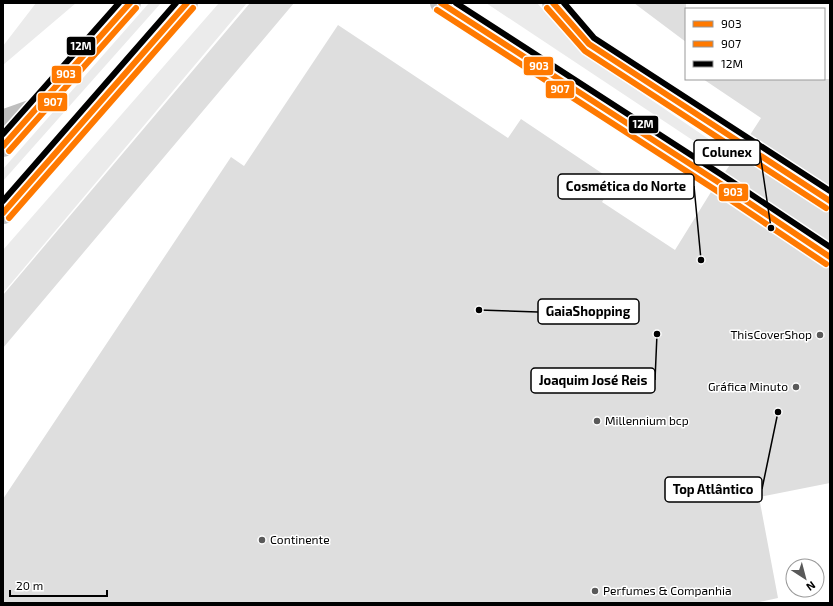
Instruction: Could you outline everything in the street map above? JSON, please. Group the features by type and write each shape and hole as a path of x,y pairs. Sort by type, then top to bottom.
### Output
{"main road":[{"path":"3,146 130,3"},
{"path":"3,213 187,3"},
{"path":"440,3 718,182"},
{"path":"553,3 589,44 744,145"}],"lane":[{"path":"3,119 37,107"}],"shaded area":[{"path":"36,3 76,3 3,65 3,46"},
{"path":"149,3 161,3 3,181 3,169"},
{"path":"219,3 247,3 3,293 3,250"},
{"path":"486,3 537,3 581,52 735,157 730,165"}],"building":[{"path":"250,3 294,3 3,348 3,295"},
{"path":"634,3 686,3 685,41"},
{"path":"338,25 508,138 521,119 615,182 602,202 675,250 711,192 718,194 723,193 728,189 730,182 729,177 725,172 736,156 749,156 753,152 755,145 754,139 750,135 761,118 704,80 830,79 830,483 759,497 778,598 755,603 3,603 3,499 231,157 244,166"}],"tunnel":[{"path":"743,145 830,201"},
{"path":"718,182 830,257"}],"transit line":[{"name":"12M","path":"3,134 119,3"},
{"name":"903","path":"3,146 130,3"},
{"name":"12M","path":"3,201 176,3"},
{"name":"903","path":"3,213 187,3"},
{"name":"903","path":"441,3 718,182 830,257"},
{"name":"12M","path":"456,3 722,175 830,247"},
{"name":"903","path":"553,3 589,44 830,201"},
{"name":"12M","path":"564,3 594,38 830,191"},
{"name":"907","path":"9,151 136,8"},
{"name":"907","path":"9,218 193,8"},
{"name":"907","path":"547,8 585,51 826,208"},
{"name":"907","path":"437,10 714,189 826,264"}],"place":[{"name":"Colunex","path":"771,228"},
{"name":"Cosmética do Norte","path":"701,260"},
{"name":"GaiaShopping","path":"479,310"},
{"name":"Joaquim José Reis","path":"657,334"},
{"name":"ThisCoverShop","path":"820,335"},
{"name":"Gráfica Minuto","path":"796,387"},
{"name":"Top Atlântico","path":"778,412"},
{"name":"Millennium bcp","path":"597,421"},
{"name":"Continente","path":"262,540"},
{"name":"Perfumes & Companhia","path":"595,591"}]}
